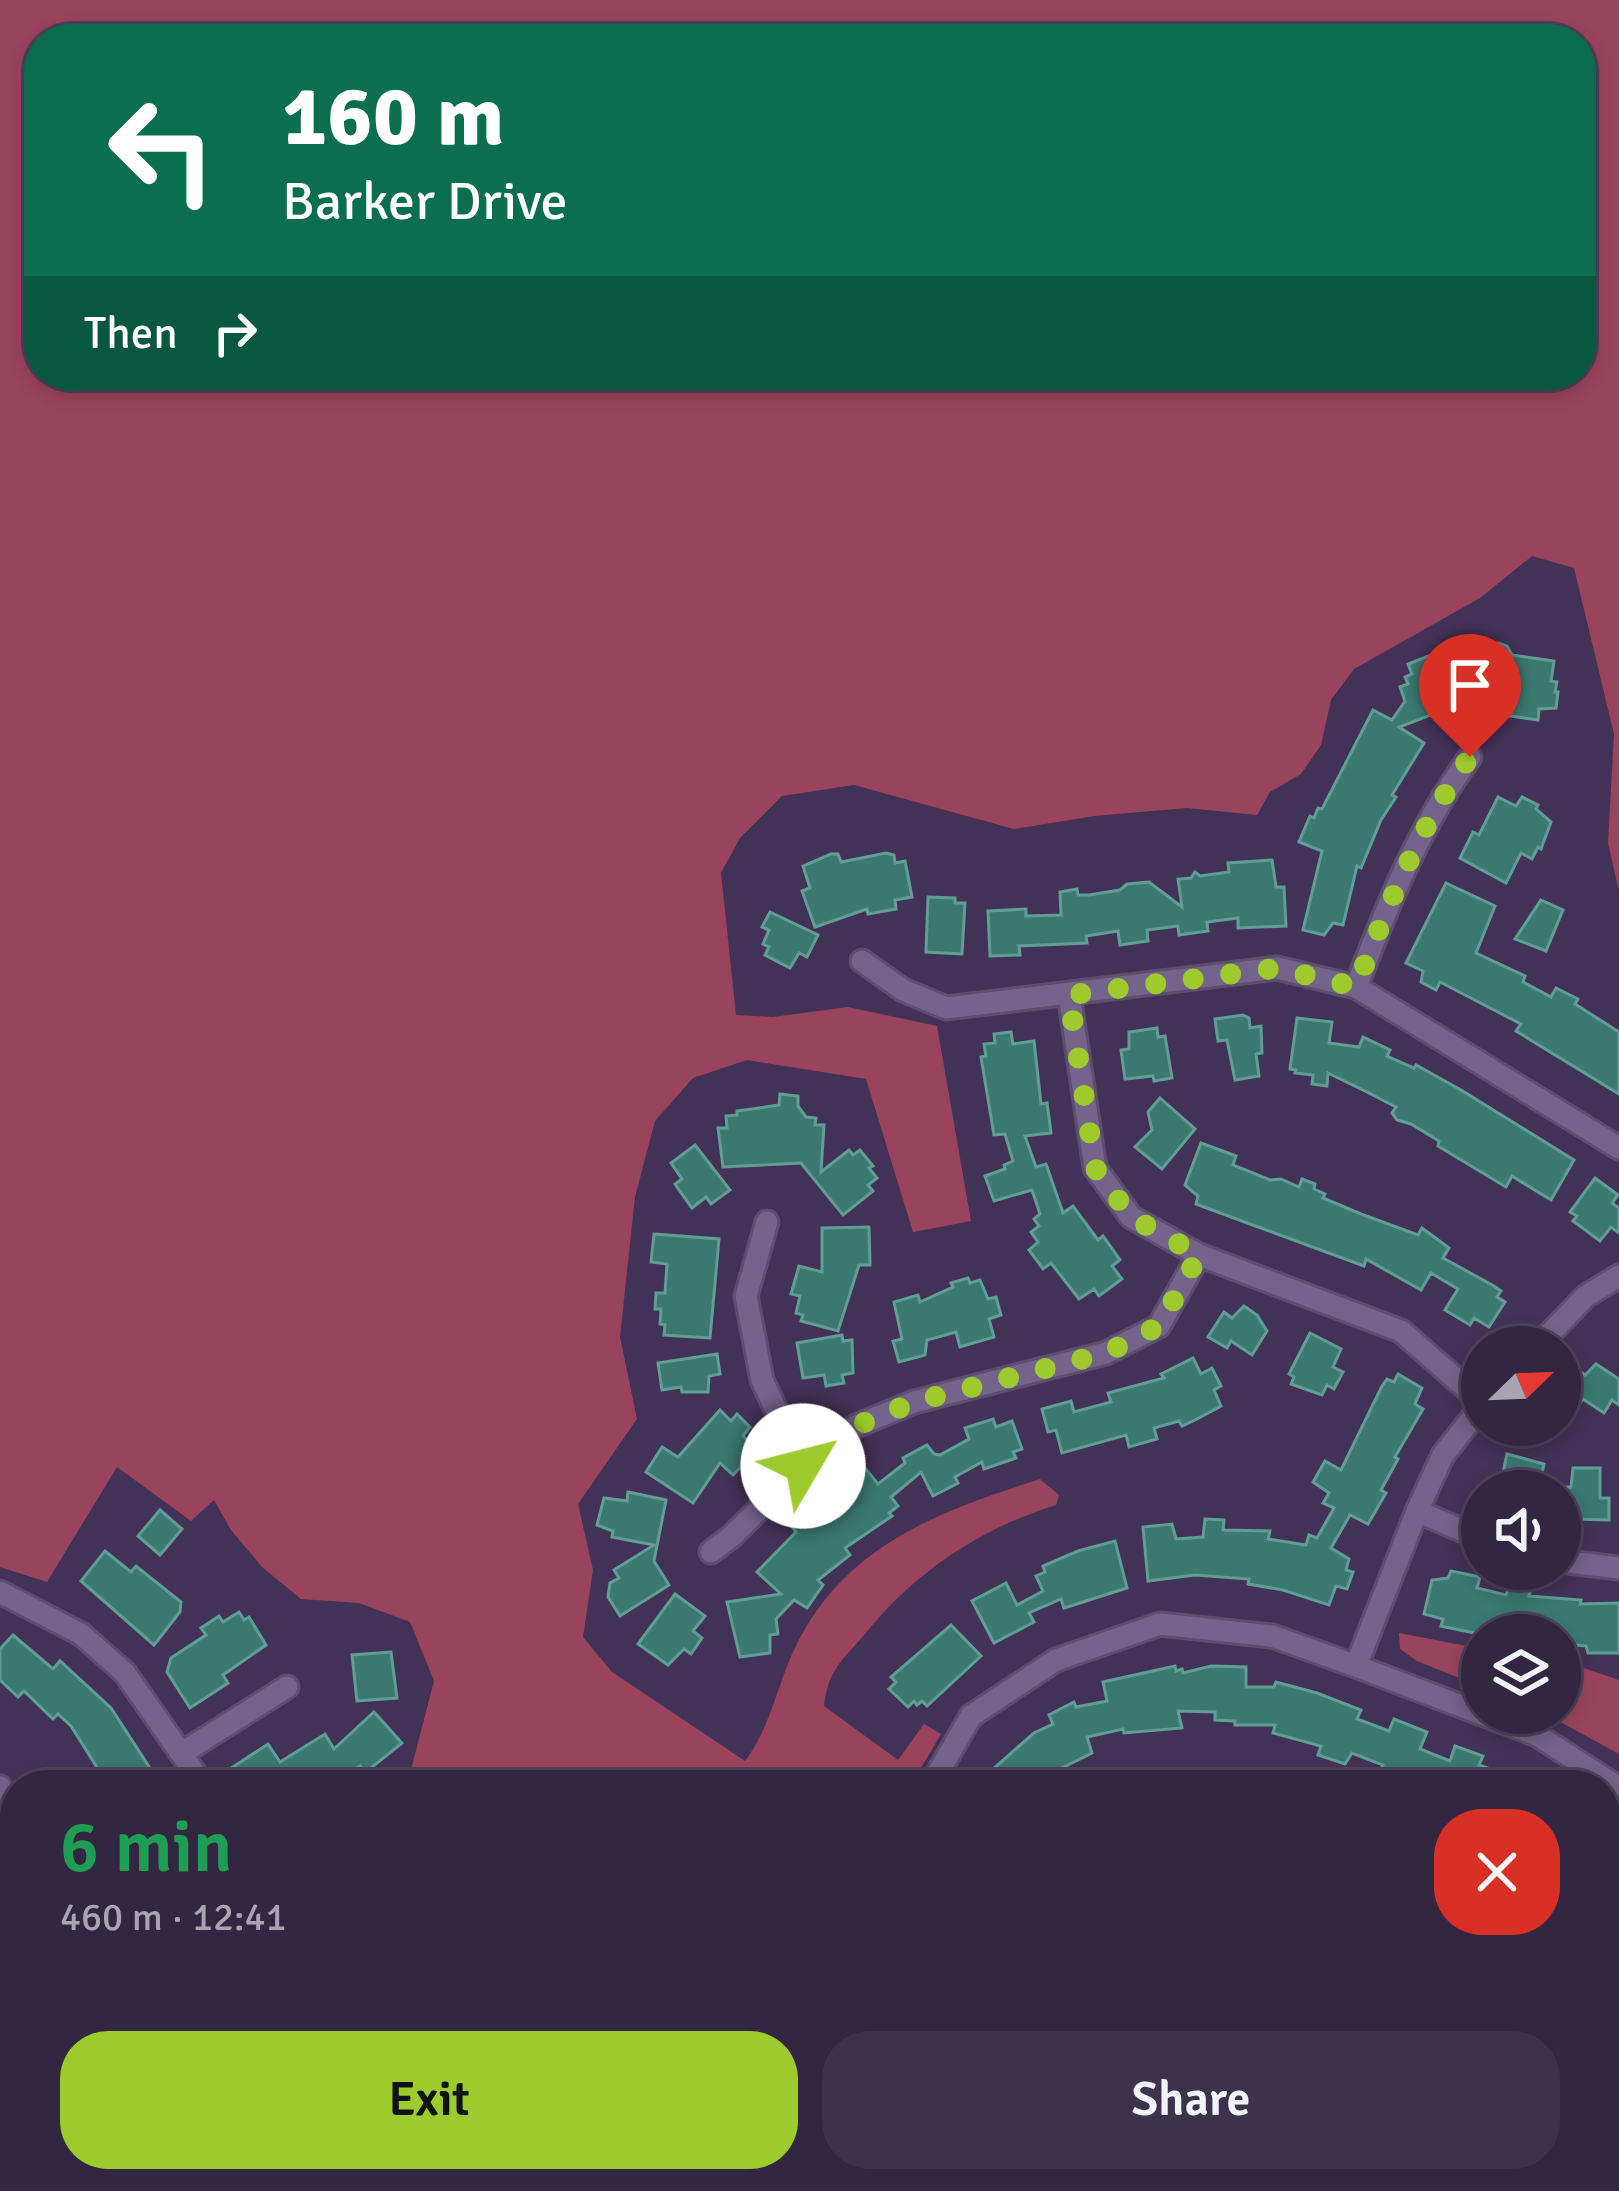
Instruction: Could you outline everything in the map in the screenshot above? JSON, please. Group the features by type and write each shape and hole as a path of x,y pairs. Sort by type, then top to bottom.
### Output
{"street":[{"path":"1356,987 1394,887 1447,788 1470,757"},
{"path":"862,962 903,990 946,1008 1277,968 1356,987 1619,1148"},
{"path":"1069,995 1095,1168 1131,1217 1199,1255 1401,1331 1461,1385"},
{"path":"767,1222 746,1296 762,1380 803,1466"},
{"path":"711,1552 803,1466 856,1426 914,1402 1106,1353 1159,1326 1199,1255"},
{"path":"1558,1326 1586,1296 1619,1276"},
{"path":"1356,1666 1417,1511 1444,1455 1461,1432"},
{"path":"1417,1511 1461,1530"},
{"path":"1581,1563 1619,1568"},
{"path":"0,1592 82,1634 125,1672 193,1770"},
{"path":"940,1770 970,1716 1056,1660 1160,1624 1271,1636 1537,1736 1591,1770"},
{"path":"182,1753 287,1687"}],"shaded area":[{"path":"0,0 1619,0 1619,891 1608,843 1614,734 1574,568 1532,556 1480,598 1354,669 1331,700 1321,745 1301,774 1270,792 1257,815 1187,808 1014,829 854,785 782,796 740,838 721,873 736,1015 773,1017 848,1007 937,1026 971,1221 913,1232 866,1079 747,1060 693,1078 655,1121 635,1197 620,1337 637,1419 578,1504 593,1570 583,1637 612,1672 745,1761 767,1722 793,1652 813,1615 838,1585 866,1559 930,1520 1040,1479 1059,1495 1056,1505 950,1555 884,1612 832,1675 824,1706 898,1760 924,1724 941,1734 920,1770 411,1770 434,1681 410,1622 359,1603 301,1599 262,1567 231,1530 214,1500 191,1521 117,1467 47,1582 0,1567"},
{"path":"1399,1633 1461,1645 1461,1679 1417,1661 1400,1649"},
{"path":"1581,1667 1619,1680 1619,1754 1581,1733"}],"building":[{"path":"1498,643 1512,655 1554,661 1551,681 1557,682 1556,708 1539,709 1538,720 1510,716 1510,712 1470,700 1399,727 1424,743 1392,795 1396,797 1361,868 1357,866 1343,925 1333,923 1324,935 1303,930 1322,851 1299,842 1310,816 1314,818 1318,808 1322,809 1373,710 1392,720 1405,701 1400,687 1408,684 1405,677 1412,674 1408,664 1431,655 1449,702 1462,657 1469,659 1472,648 1485,652 1486,646"},
{"path":"1498,797 1516,806 1522,797 1538,805 1536,809 1551,822 1541,849 1532,859 1521,853 1506,883 1460,858 1473,832 1479,835"},
{"path":"831,854 838,854 841,862 894,855 895,863 905,861 912,897 895,900 896,909 868,914 867,909 815,927 802,891 810,888 803,866"},
{"path":"1272,860 1276,887 1284,887 1286,926 1238,928 1238,918 1207,922 1208,931 1179,935 1178,926 1147,930 1148,941 1120,945 1118,931 1086,936 1087,943 1019,946 1020,955 990,956 988,911 1026,909 1026,916 1061,915 1060,892 1077,889 1078,895 1089,895 1149,882 1182,907 1178,879 1191,878 1195,872 1200,876 1229,872 1228,863"},
{"path":"1446,883 1495,906 1476,953 1525,976 1523,982 1551,997 1556,988 1578,999 1575,1004 1619,1032 1619,1094 1516,1031 1521,1024 1440,982 1436,990 1421,982 1423,971 1406,963"},
{"path":"928,897 965,903 962,954 926,952"},
{"path":"1541,900 1563,910 1546,951 1515,939"},
{"path":"770,912 818,935 807,957 799,953 790,968 765,955 769,947 763,944 769,930 762,927"},
{"path":"1249,1018 1250,1028 1261,1026 1262,1053 1256,1054 1259,1076 1235,1080 1227,1040 1218,1041 1215,1019"},
{"path":"1297,1018 1332,1022 1329,1043 1359,1047 1363,1037 1390,1050 1387,1056 1416,1065 1461,1090 1574,1160 1551,1200 1512,1176 1506,1187 1438,1146 1439,1141 1397,1120 1392,1113 1396,1107 1367,1092 1328,1073 1327,1086 1312,1084 1313,1075 1295,1073 1290,1069"},
{"path":"1157,1028 1158,1037 1165,1036 1172,1078 1125,1079 1121,1050 1129,1049 1129,1032"},
{"path":"1011,1032 1013,1044 1034,1041 1041,1104 1047,1103 1051,1133 1025,1136 1036,1167 1046,1164 1063,1213 1073,1206 1120,1260 1112,1266 1122,1279 1099,1296 1094,1289 1079,1299 1051,1263 1043,1269 1029,1250 1038,1242 1031,1232 1039,1226 1034,1219 1040,1214 1032,1190 994,1201 985,1176 1013,1161 1005,1134 994,1135 981,1057 986,1056 984,1044 995,1043 994,1034"},
{"path":"780,1094 798,1096 806,1117 816,1118 815,1125 824,1125 821,1172 849,1150 853,1155 860,1150 873,1166 869,1168 877,1178 868,1185 873,1191 843,1215 801,1163 723,1167 718,1128 727,1128 726,1116 779,1105"},
{"path":"1160,1098 1195,1129 1162,1169 1135,1147 1152,1130 1148,1112"},
{"path":"1201,1143 1236,1156 1233,1165 1270,1180 1299,1187 1302,1179 1315,1184 1314,1189 1325,1194 1323,1198 1361,1214 1418,1235 1422,1228 1449,1248 1443,1258 1494,1286 1501,1291 1497,1297 1505,1302 1490,1326 1474,1318 1470,1325 1445,1310 1458,1289 1431,1273 1421,1290 1366,1259 1364,1266 1196,1204 1198,1196 1185,1185"},
{"path":"695,1145 730,1190 711,1204 706,1197 692,1208 675,1184 682,1179 671,1163"},
{"path":"1595,1178 1618,1195 1612,1203 1619,1208 1619,1233 1611,1227 1600,1241 1573,1221 1577,1216 1570,1212"},
{"path":"869,1227 870,1265 859,1265 838,1331 801,1321 803,1315 796,1313 800,1296 791,1294 799,1266 822,1272 822,1228"},
{"path":"654,1234 719,1239 710,1338 664,1335 661,1309 655,1309 656,1293 665,1293 667,1264 651,1262"},
{"path":"968,1278 970,1283 980,1280 988,1299 996,1297 1001,1315 989,1319 994,1337 960,1347 956,1332 927,1340 925,1355 899,1362 893,1341 902,1339 894,1302 918,1295 920,1302"},
{"path":"1244,1306 1267,1331 1252,1355 1231,1341 1227,1348 1208,1337 1224,1312 1232,1318"},
{"path":"1310,1333 1341,1349 1333,1367 1343,1372 1334,1389 1327,1385 1322,1395 1291,1384 1294,1377 1289,1374"},
{"path":"842,1335 843,1341 852,1340 853,1373 842,1375 844,1383 826,1386 824,1375 803,1378 797,1343"},
{"path":"717,1354 720,1374 709,1376 708,1392 682,1392 681,1387 662,1390 658,1363"},
{"path":"1193,1358 1201,1374 1212,1368 1221,1386 1214,1390 1221,1406 1195,1420 1154,1428 1157,1439 1129,1447 1126,1435 1062,1453 1056,1430 1048,1432 1042,1409 1071,1401 1074,1412 1111,1402 1108,1393 1164,1378 1161,1374"},
{"path":"1596,1364 1619,1379 1619,1405 1612,1400 1604,1413 1581,1402 1581,1372 1585,1375"},
{"path":"1398,1374 1422,1388 1415,1404 1423,1409 1395,1457 1381,1490 1386,1493 1368,1524 1350,1515 1331,1548 1349,1559 1346,1570 1353,1572 1347,1589 1336,1586 1329,1605 1248,1584 1249,1579 1195,1575 1148,1581 1143,1527 1172,1524 1176,1539 1203,1537 1205,1519 1224,1520 1223,1530 1270,1531 1268,1539 1306,1545 1309,1535 1317,1538 1334,1508 1323,1503 1329,1493 1313,1482 1325,1461 1341,1470 1382,1386 1387,1379 1394,1382"},
{"path":"720,1410 731,1421 737,1414 750,1427 743,1436 757,1450 733,1475 720,1463 693,1503 646,1472 662,1447 678,1457"},
{"path":"993,1419 996,1427 1012,1421 1022,1449 1013,1452 1016,1458 984,1469 982,1462 933,1496 921,1472 891,1497 898,1506 889,1513 892,1516 845,1548 850,1555 818,1580 823,1585 807,1608 794,1600 776,1619 778,1634 770,1635 770,1653 740,1657 727,1602 781,1594 757,1572 796,1532 792,1527 865,1468 878,1484 905,1463 903,1458 927,1445 940,1455 969,1439 965,1428"},
{"path":"1507,1454 1544,1464 1543,1470 1504,1470"},
{"path":"1600,1468 1600,1498 1609,1498 1609,1520 1581,1519 1581,1470 1573,1470"},
{"path":"628,1492 666,1500 654,1561 669,1585 620,1616 608,1597 610,1583 619,1578 614,1570 654,1545 612,1537 613,1531 597,1525 604,1498 627,1501"},
{"path":"160,1510 182,1529 160,1555 138,1536"},
{"path":"1115,1541 1127,1588 1064,1608 1061,1599 1029,1613 1034,1622 994,1643 972,1601 1006,1583 1017,1605 1043,1591 1036,1576 1045,1572 1043,1566"},
{"path":"105,1551 131,1572 136,1566 181,1602 180,1612 154,1645 81,1581"},
{"path":"1451,1571 1461,1573 1461,1590 1506,1595 1508,1590 1522,1590 1530,1592 1529,1596 1581,1600 1580,1604 1619,1603 1619,1653 1588,1653 1581,1646 1581,1614 1461,1614 1461,1630 1441,1626 1443,1619 1424,1614 1432,1580 1448,1578"},
{"path":"675,1594 705,1616 693,1631 702,1638 691,1654 684,1649 668,1665 638,1644"},
{"path":"239,1612 244,1620 249,1617 266,1645 223,1675 228,1683 190,1708 167,1672 171,1658 206,1635 201,1628 219,1616 223,1622"},
{"path":"951,1625 981,1656 927,1706 914,1701 908,1707 889,1689 896,1682 891,1677"},
{"path":"13,1635 53,1669 60,1661 111,1708 151,1770 99,1770 58,1714 53,1719 24,1691 18,1697 0,1680 0,1649"},
{"path":"391,1652 397,1698 357,1701 352,1655"},
{"path":"1175,1666 1183,1673 1211,1666 1246,1667 1246,1687 1274,1687 1276,1682 1317,1693 1361,1710 1357,1719 1389,1731 1394,1719 1427,1732 1420,1749 1450,1761 1455,1746 1483,1756 1479,1765 1493,1770 1381,1770 1383,1765 1352,1753 1345,1764 1318,1755 1321,1746 1273,1733 1275,1725 1235,1725 1235,1721 1215,1720 1215,1712 1178,1711 1182,1728 1124,1733 1123,1729 1087,1737 1092,1753 1058,1770 992,1770 1034,1733 1053,1724 1049,1715 1074,1702 1076,1707 1107,1701 1103,1682"},
{"path":"374,1712 402,1743 368,1770 360,1766 353,1770 230,1769 268,1744 280,1762 325,1734 334,1749"}],"route":[{"path":"803,1466 856,1426 914,1402 1106,1353 1159,1326 1199,1255 1131,1217 1095,1168 1069,995 1277,968 1356,987 1394,887 1447,788 1470,757"}]}
